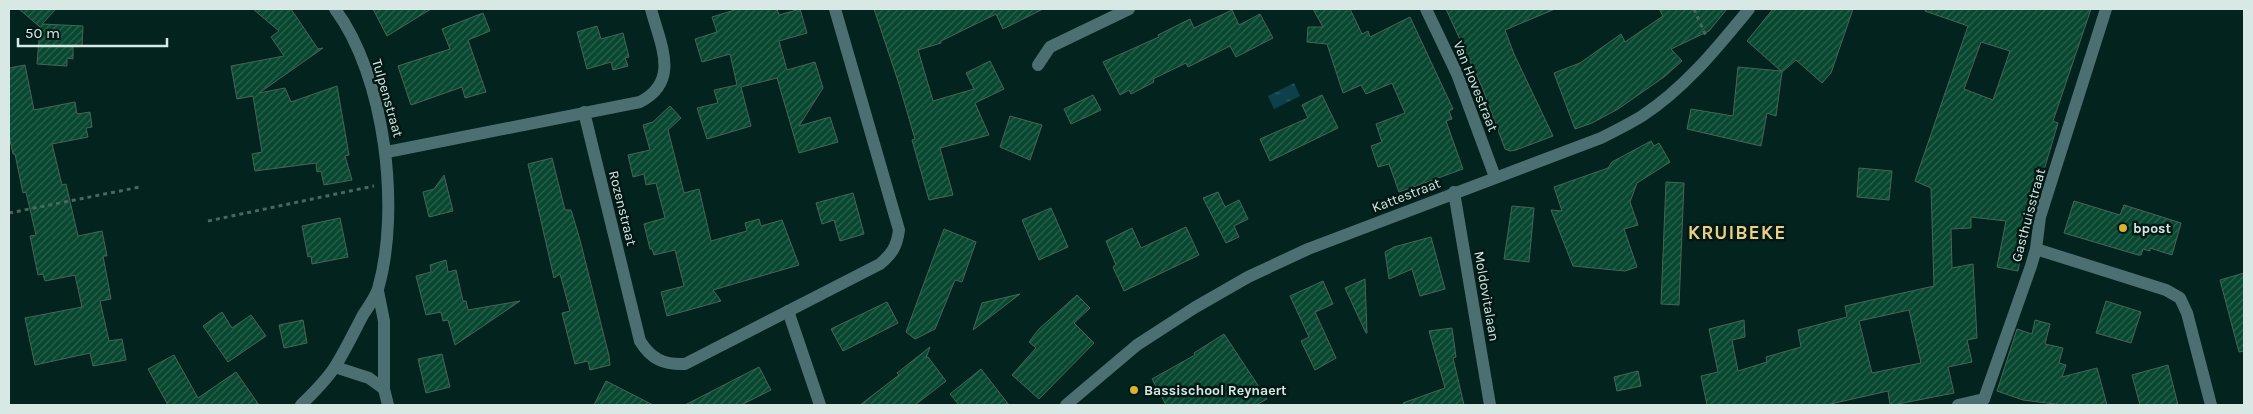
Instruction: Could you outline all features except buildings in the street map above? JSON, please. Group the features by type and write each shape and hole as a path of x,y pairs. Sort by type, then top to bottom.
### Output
{"street":[{"name":"Tulpenstraat","path":"301,405 335,367 378,291 385,260 388,220 387,152 382,126 360,55 343,20 335,9"},
{"path":"387,152 640,102 652,96 660,86 665,75 665,63 651,9"},
{"name":"Rozenstraat","path":"584,112 640,341 646,351 657,360 670,365 685,364 880,264 891,255 898,242 899,230 835,9"},
{"path":"1038,65 1050,47 1129,9"},
{"name":"Van Hovestraat","path":"1426,9 1457,74 1495,177"},
{"name":"Kattestraat","path":"1066,405 1137,345 1194,308 1248,277 1308,248 1601,138 1643,115 1687,80 1714,52 1748,9"},
{"name":"Gasthuisstraat","path":"1985,402 2036,249 2040,217 2106,9"},
{"name":"Moldovitalaan","path":"1454,192 1490,405"},
{"path":"2036,249 2166,290 2180,298 2187,313 2211,405"},
{"name":"Tulpenstraat","path":"378,291 384,321 384,389 388,405"},
{"path":"788,311 820,405"},
{"path":"335,367 369,378 384,389"},
{"path":"1958,405 1985,402"}],"path":[{"path":"1694,9 1714,52"},
{"path":"208,221 387,184"},
{"path":"9,213 140,187"}],"water":[{"path":"1294,83 1300,96 1274,109 1268,96"}],"place":[{"name":"bpost","path":"2123,228"},
{"name":"Bassischool Reynaert","path":"1134,390"}],"district":[{"name":"KRUIBEKE","path":"1737,232"}]}
